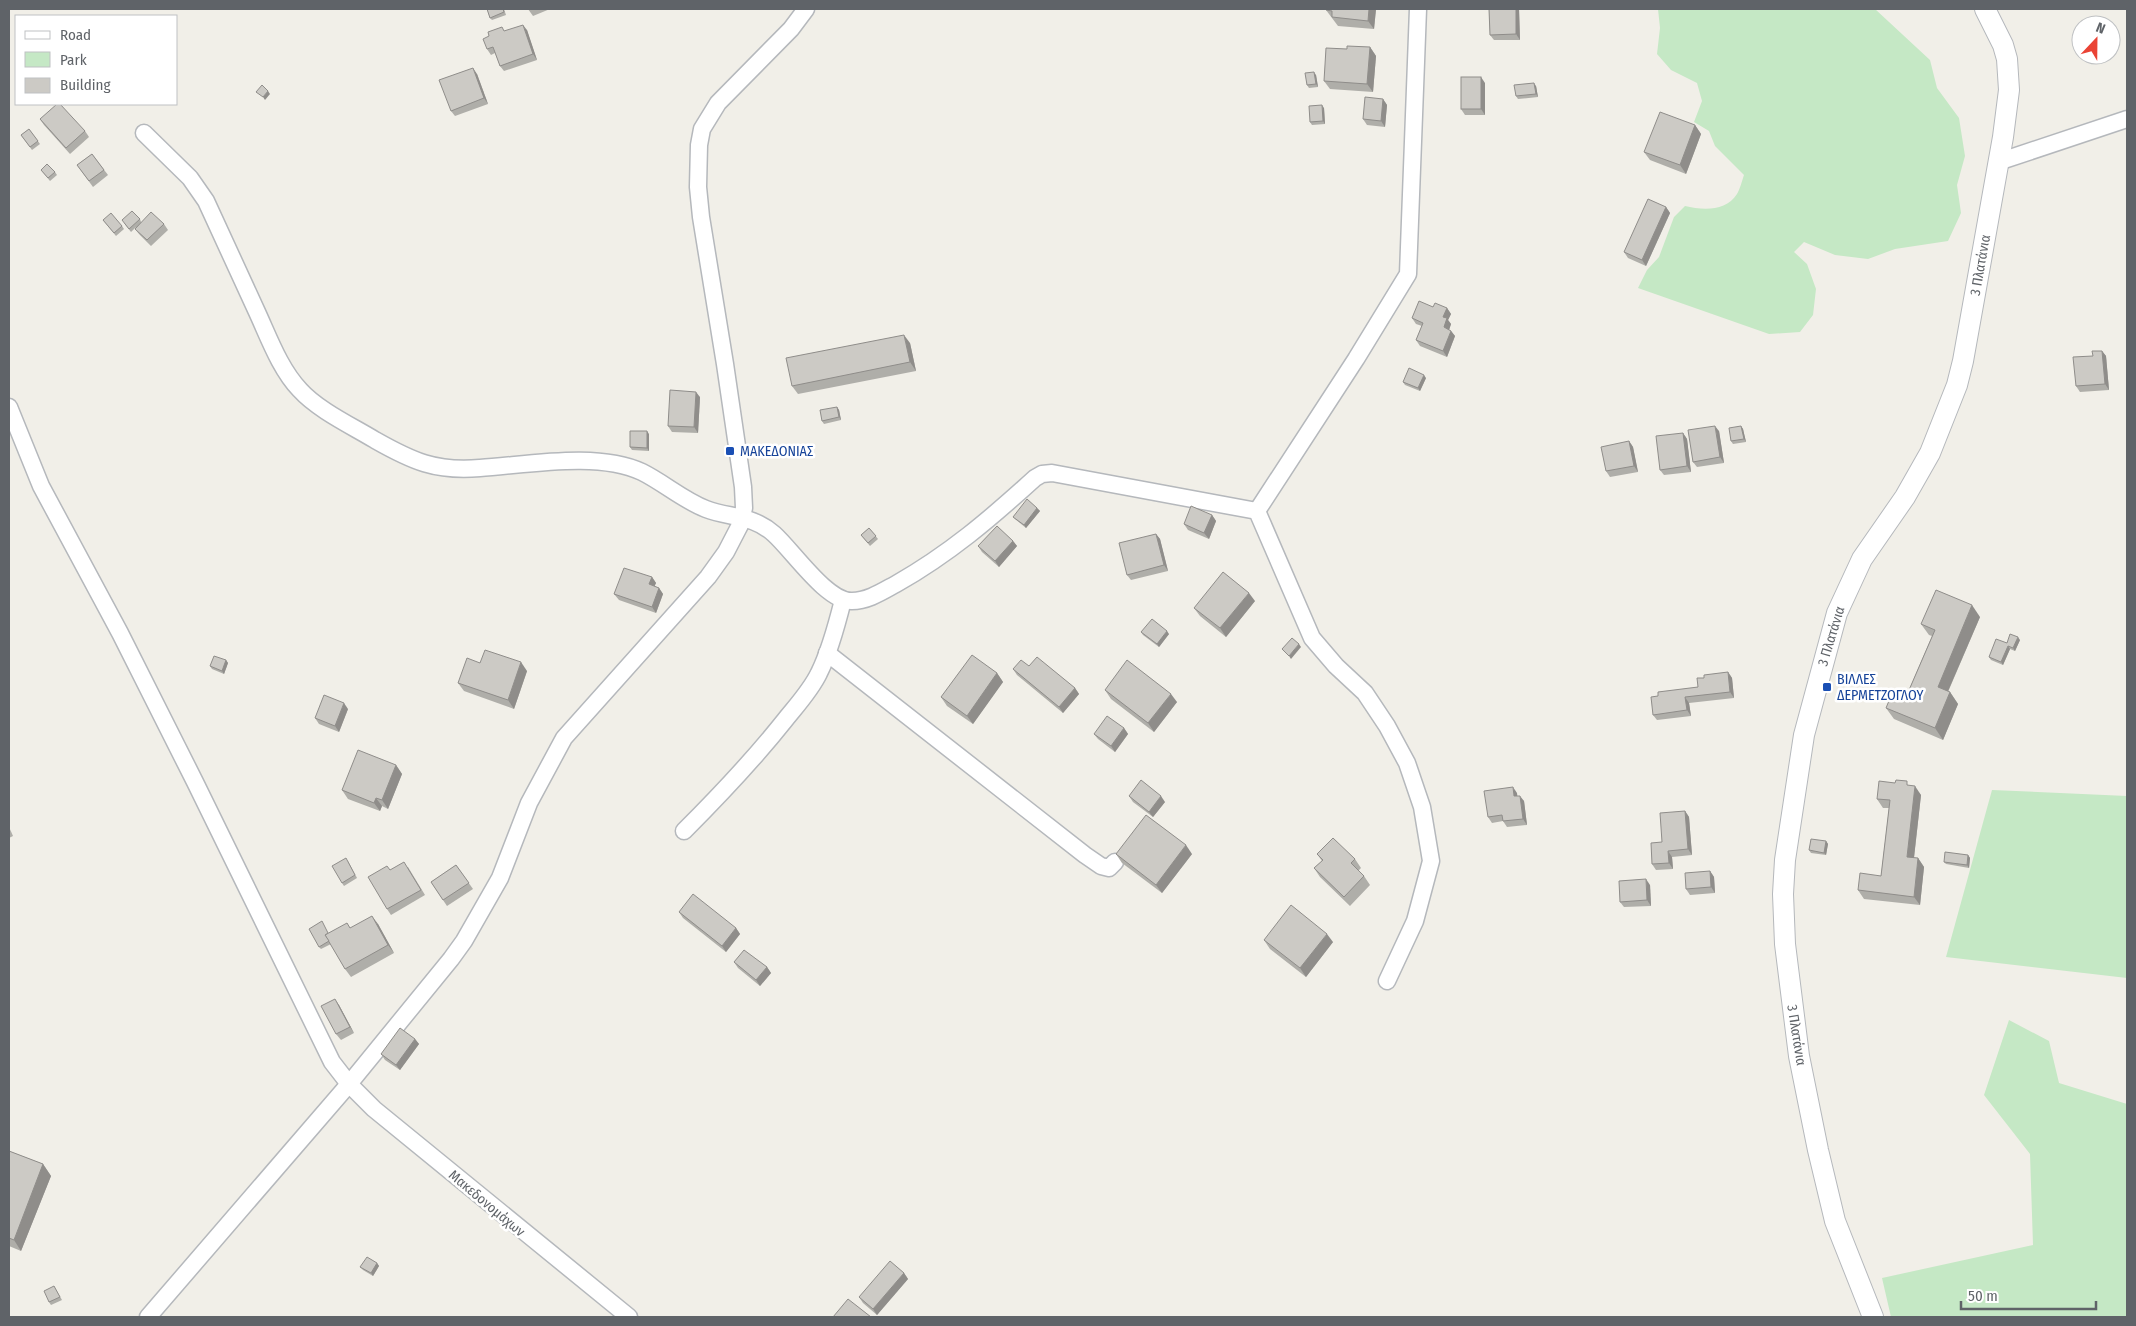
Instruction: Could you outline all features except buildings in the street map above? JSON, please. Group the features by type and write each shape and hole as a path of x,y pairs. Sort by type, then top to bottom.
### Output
{"street":[{"path":"148,1317 349,1084 464,941 500,878 529,803 564,738 708,577 731,544 743,517 744,501 740,463 701,217 698,187 699,145 702,129 718,103 791,29 806,9"},
{"path":"1257,511 1356,359 1408,274 1418,9"},
{"name":"3 Πλατάνια","path":"1873,1317 1835,1221 1799,1056 1785,944 1783,894 1787,845 1804,736 1837,613 1862,559 1905,497 1930,453 1957,385 1963,361 2006,113 2009,76 2003,45 1985,9"},
{"path":"1998,162 2127,119"},
{"path":"144,133 177,164 198,188 206,201 286,370 301,391 322,407 390,448 418,462 439,468 470,469 574,461 608,462 639,471 706,509 743,517 766,527 820,583 843,600 861,600 872,596 940,558 1042,474 1052,473 1257,511"},
{"name":"Μακεδονομάχων","path":"9,407 42,486 195,782 332,1062 349,1084 374,1109 521,1232 629,1317"},
{"path":"1257,511 1312,638 1336,666 1365,693 1388,726 1406,763 1422,807 1431,861 1415,921 1387,981"},
{"path":"684,831 719,796 780,726 811,686 819,673 827,653 843,600"},
{"path":"827,653 1085,855 1101,866 1109,868 1115,862"}],"green space":[{"path":"1658,9 1875,9 1930,60 1937,88 1959,118 1965,156 1957,185 1961,213 1948,241 1895,249 1868,259 1835,255 1804,242 1794,252 1807,264 1816,289 1813,315 1800,332 1769,334 1638,288 1647,270 1659,257 1674,217 1685,206 1706,209 1727,204 1737,194 1744,175 1715,146 1709,131 1694,122 1702,101 1697,83 1671,70 1657,54 1660,28"},
{"path":"1992,790 2127,796 2127,978 1946,957"},
{"path":"2009,1020 2049,1041 2059,1083 2127,1104 2127,1317 1891,1317 1882,1278 2033,1245 2030,1154 1984,1095"}],"place":[{"name":"ΜΑΚΕΔΟΝΙΑΣ","path":"730,451"},
{"name":"ΒΙΛΛΕΣ ΔΕΡΜΕΤΖΟΓΛΟΥ","path":"1827,687"}]}
